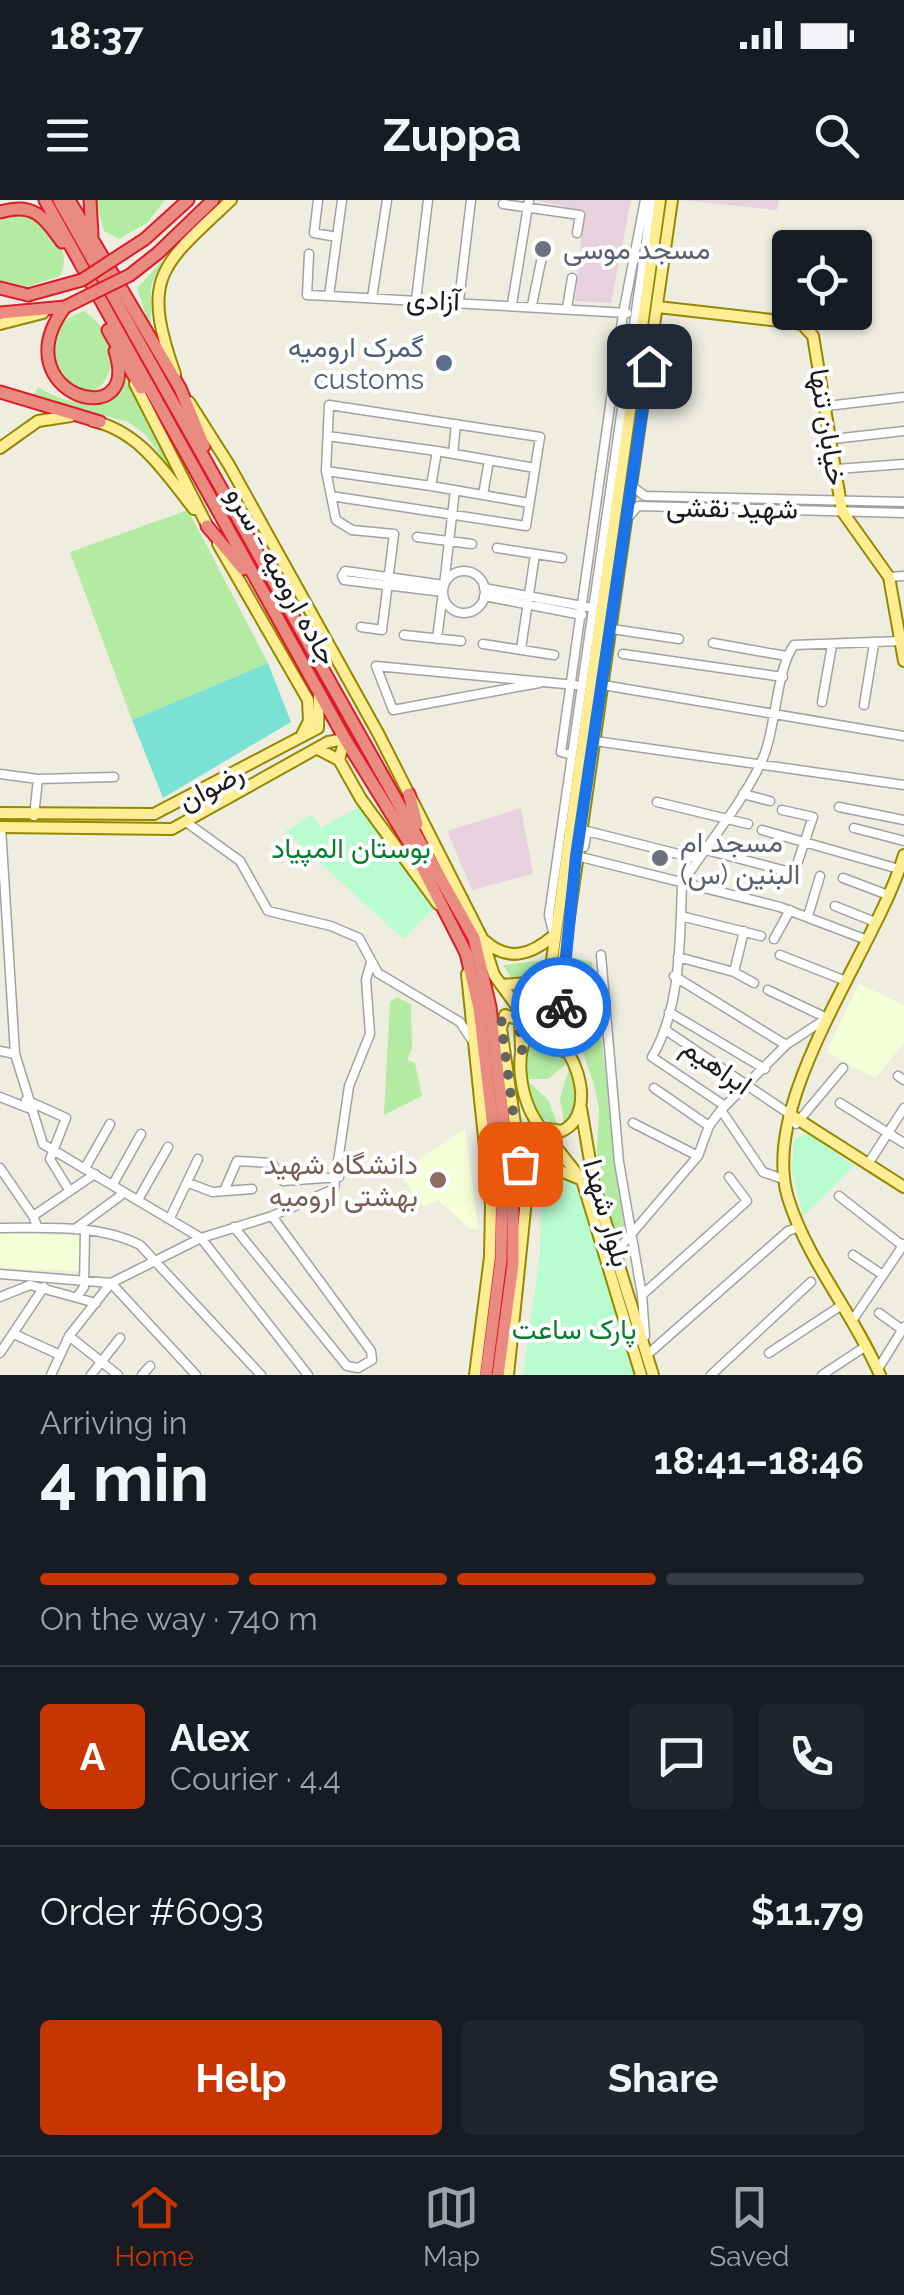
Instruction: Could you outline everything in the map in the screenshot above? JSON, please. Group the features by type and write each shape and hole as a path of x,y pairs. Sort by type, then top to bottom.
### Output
{"highway":[{"path":"45,200 62,242 126,366 185,453"},
{"name":"جاده ارومیه - سرو","path":"45,200 319,693 451,920 466,953 473,976 502,1203 501,1260 486,1375"},
{"name":"جاده ارومیه - سرو","path":"59,200 478,938 513,1202 513,1264 504,1375"},
{"path":"69,200 180,388 220,486"},
{"path":"90,200 92,240"},
{"path":"148,236 172,200"},
{"path":"0,299 82,280 148,236 188,200"},
{"path":"36,334 65,308 130,275 158,254 213,200"},
{"path":"0,212 31,209 42,214 62,242"},
{"path":"0,288 28,295"},
{"path":"0,313 65,308"},
{"path":"44,386 57,395 86,400 111,387 118,360 107,328"},
{"path":"0,392 100,422"},
{"path":"207,526 263,593"},
{"path":"409,794 422,843"}],"main road":[{"path":"231,200 168,267 156,299 157,324 180,388 230,465 409,794 501,985 534,1026 548,1032 565,1052"},
{"path":"522,1050 550,974 592,612 660,200"},
{"name":"بلوار شهدا","path":"654,1375 594,1184 578,1077 565,1052 560,992 672,200"},
{"name":"خیابان تنها","path":"658,307 802,324 812,336 833,439 841,506 889,576 901,611 904,661"},
{"path":"0,324 65,308"},
{"path":"126,366 207,526 308,700 309,721 300,736"},
{"path":"0,448 38,421 57,416 100,422 129,435 149,452 207,526"},
{"path":"319,693 318,728 328,732 323,746 340,760 361,799 451,920"},
{"name":"رضوان","path":"0,813 154,814 318,728"},
{"path":"340,760 345,739"},
{"name":"رضوان","path":"0,827 163,830 186,822 323,746 345,739"},
{"path":"879,1372 799,1228 783,1179 786,1135 827,1018 902,862"},
{"path":"478,938 496,951 519,955 539,948 554,935"},
{"path":"466,953 464,1019 471,1038 491,1221 475,1375"},
{"path":"501,985 529,982 550,974"},
{"path":"522,1050 520,1020 505,1015 501,1028 526,1200"},
{"name":"بلوار شهدا","path":"522,1050 526,1101 541,1128 582,1180 641,1375"},
{"path":"541,1128 556,1132 568,1129 582,1108"},
{"path":"795,1118 904,1187"},
{"path":"504,1375 528,1173 538,1167 552,1167 582,1180"}],"street":[{"path":"318,200 314,233 338,238"},
{"path":"308,254 307,295 329,296 342,200"},
{"path":"372,298 387,200"},
{"path":"416,300 428,200"},
{"path":"458,301 471,200"},
{"path":"572,755 561,752 592,612 628,313 648,200"},
{"path":"503,204 528,204 580,215 577,232"},
{"path":"512,304 528,204"},
{"path":"532,305 543,252"},
{"path":"567,308 572,278"},
{"name":"آزادی","path":"329,296 628,313"},
{"path":"827,406 904,397"},
{"path":"331,496 526,526 540,437 328,405 326,472 331,496 336,520 352,530 394,534 382,630 361,627"},
{"path":"453,454 456,424"},
{"path":"833,439 904,432"},
{"path":"328,436 534,468"},
{"path":"431,486 437,451"},
{"path":"483,495 488,460"},
{"path":"837,468 904,464"},
{"path":"326,472 529,503"},
{"name":"شهید نقشی","path":"632,480 634,491 640,494 904,513"},
{"path":"436,639 455,490"},
{"path":"638,506 640,494"},
{"name":"شهید نقشی","path":"626,520 638,506 841,506 904,502"},
{"path":"418,537 472,544"},
{"path":"497,548 562,558"},
{"path":"521,649 535,554"},
{"path":"465,571 478,576 484,592 472,611 458,612 447,605 443,589 452,574 465,571"},
{"path":"387,582 345,572 342,576 344,580 443,589"},
{"path":"889,576 904,576"},
{"path":"484,592 592,612"},
{"path":"612,629 679,639"},
{"path":"404,634 461,642"},
{"path":"713,643 786,656"},
{"path":"484,644 554,655"},
{"path":"864,705 874,644"},
{"path":"682,884 761,764 777,716 786,656 794,645 874,644 903,648"},
{"path":"822,702 832,645"},
{"path":"623,654 783,677"},
{"path":"539,683 392,710 376,666 577,685"},
{"path":"460,675 466,696"},
{"path":"554,935 549,915 572,755 577,685"},
{"path":"603,685 904,736"},
{"path":"595,742 904,786"},
{"path":"0,774 38,779 114,777"},
{"path":"34,816 38,779"},
{"path":"743,794 770,801"},
{"path":"657,802 730,816 748,824"},
{"path":"839,806 904,820"},
{"path":"706,850 794,873 813,818 782,810"},
{"path":"186,822 240,861 268,911 343,930 359,938 370,962 392,984 464,1019"},
{"path":"0,827 14,1054 43,1144 202,1238 308,1375"},
{"path":"854,828 904,841"},
{"path":"762,830 902,862"},
{"path":"698,859 587,831 579,857 790,910 867,940"},
{"path":"808,916 820,876"},
{"path":"843,878 888,894"},
{"name":"ابراهیم","path":"682,884 678,957 667,1031 795,1118"},
{"path":"834,906 875,922"},
{"path":"774,939 790,910"},
{"path":"681,916 761,936"},
{"path":"734,972 744,931"},
{"path":"601,955 619,1162 642,1295 645,1341"},
{"path":"780,955 846,981"},
{"path":"678,957 734,972 754,983"},
{"path":"51,1375 70,1336 111,1284 202,1238 326,1196 339,1178 349,1086 370,1034 366,980 370,962"},
{"path":"674,976 786,1045"},
{"path":"768,990 827,1018"},
{"path":"669,1012 765,1068"},
{"path":"616,1252 698,1156 709,1126 723,1108 786,1045 827,1018"},
{"path":"667,1031 652,1057 723,1108 763,1172 783,1179"},
{"path":"0,1051 14,1054"},
{"path":"795,1118 843,1068"},
{"path":"654,1088 709,1126"},
{"path":"0,1097 66,1118 50,1158 69,1190"},
{"path":"840,1103 904,1143"},
{"path":"868,1164 904,1108"},
{"path":"633,1122 698,1156"},
{"path":"85,1168 110,1124"},
{"path":"114,1184 141,1134"},
{"path":"139,1198 168,1147"},
{"path":"170,1218 198,1159"},
{"path":"224,1191 237,1161 272,1163 284,1180 339,1178"},
{"path":"0,1168 38,1228"},
{"path":"33,1216 95,1174"},
{"path":"642,1295 746,1201 730,1177"},
{"path":"189,1183 224,1191 252,1189"},
{"path":"74,1230 120,1196"},
{"path":"839,1196 903,1245 852,1322"},
{"path":"234,1228 352,1369 372,1360 371,1351 272,1216"},
{"path":"0,1228 74,1230 125,1237 156,1262 262,1375"},
{"path":"648,1354 788,1230 799,1228"},
{"path":"77,1297 84,1290 85,1231"},
{"path":"853,1255 883,1274"},
{"path":"0,1274 111,1284 196,1375"},
{"path":"712,1375 811,1282"},
{"path":"1,1295 20,1286 44,1287 96,1303"},
{"path":"0,1354 4,1340 14,1334 44,1287"},
{"path":"769,1353 842,1305"},
{"path":"879,1313 904,1329 879,1372"},
{"path":"14,1334 60,1355"},
{"path":"70,1336 118,1375"},
{"path":"91,1375 120,1338"},
{"path":"822,1375 866,1346"},
{"path":"142,1375 150,1366"}],"shaded area":[{"path":"534,200 631,200 611,303 575,301 584,211"},
{"path":"681,200 779,200 777,210"},
{"path":"268,663 291,722 163,798 132,720"},
{"path":"521,808 533,874 472,890 447,831"},
{"path":"859,984 904,1005 904,1043 875,1078 826,1052"},
{"name":"دانشگاه شهید بهشتی ارومیه","path":"465,1129 478,1229 470,1229 438,1200 424,1207 399,1173"},
{"path":"0,1233 83,1236 82,1271 0,1268"}],"green space":[{"path":"95,200 165,200 147,223 119,239 104,231"},
{"path":"17,213 37,220 54,235 63,255 60,276 26,287 0,282 0,219"},
{"path":"162,261 151,286 151,331 137,288"},
{"path":"84,311 106,332 113,354 103,384 89,392 74,388 60,377 52,361 51,343 60,325"},
{"path":"125,373 174,474 145,434 128,422 33,396 38,387 74,402 98,401 108,396"},
{"path":"188,510 268,663 132,720 70,552"},
{"name":"بوستان المپیاد","path":"361,806 434,909 403,939 285,831 312,815 321,828"},
{"path":"572,958 592,962 625,1232 622,1240 614,1239 596,1171 599,1109 563,993"},
{"path":"544,960 535,978 512,979 503,965"},
{"path":"539,985 533,1011 513,992"},
{"path":"397,997 411,1004 412,1048 407,1060 415,1063 422,1096 384,1115 390,1002"},
{"path":"537,1035 555,1045 566,1064 548,1079 527,1079 526,1044"},
{"path":"569,1069 578,1097 571,1120 564,1124 560,1098"},
{"path":"529,1082 549,1101 558,1126 537,1115"},
{"path":"808,1133 854,1166 803,1217 792,1171 794,1139"},
{"name":"پارک ساعت","path":"553,1171 571,1179 580,1193 635,1375 523,1375 540,1253 541,1173"}],"way so far":[{"path":"520,1164 501,1022 505,1015 518,1016 522,1050 525,1035 535,1026 548,1032 565,1052 561,1007"}],"place":[{"name":"مسجد موسی","path":"543,249"},
{"name":"گمرک ارومیه customs","path":"444,363"},
{"name":"مسجد ام البنین (س)","path":"660,858"},
{"name":"دانشگاه شهید بهشتی ارومیه","path":"438,1180"}],"route":[{"path":"561,1007 576,856 649,366"}]}
